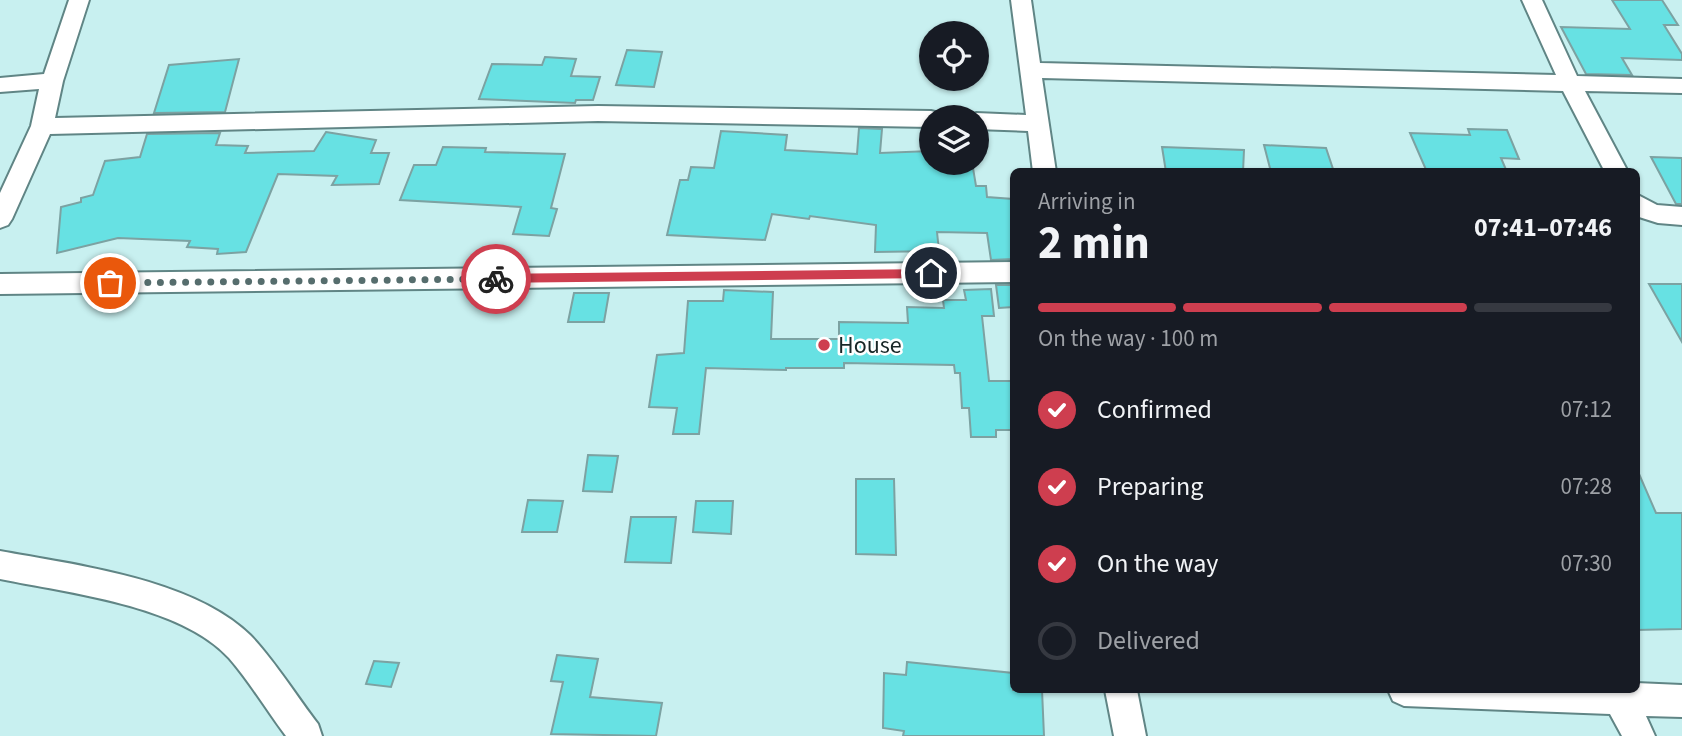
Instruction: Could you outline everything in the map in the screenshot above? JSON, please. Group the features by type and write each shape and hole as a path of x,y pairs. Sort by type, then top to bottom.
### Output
{"street":[{"path":"0,219 42,126 52,81 79,0"},
{"path":"1021,0 1044,168"},
{"path":"1532,0 1570,83 1615,168"},
{"path":"1032,70 1682,86"},
{"path":"0,85 52,81"},
{"path":"42,126 570,112 801,113 919,118"},
{"path":"989,122 1038,124"},
{"path":"1640,207 1664,216 1682,216"},
{"path":"0,285 1010,272"},
{"path":"0,565 120,588 201,617 239,646 306,736"},
{"path":"1122,693 1130,736"},
{"path":"1469,693 1682,701"},
{"path":"1620,700 1639,736"}],"building":[{"path":"1612,0 1662,0 1678,25 1664,25 1682,54 1682,60 1622,58 1632,75 1586,74 1561,27 1630,29"},
{"path":"627,50 662,52 654,87 616,85"},
{"path":"545,57 576,59 571,76 600,77 593,100 576,100 575,103 479,99 492,64 542,65"},
{"path":"239,59 225,112 154,113 169,65"},
{"path":"859,128 882,129 880,153 919,151 919,175 974,175 976,186 986,186 987,197 1010,199 1010,259 991,260 987,233 937,232 939,251 875,252 876,225 810,216 809,219 772,214 765,240 667,235 680,180 688,180 691,167 714,168 721,131 787,135 785,150 857,154"},
{"path":"1468,129 1507,130 1519,159 1501,158 1505,168 1425,168 1410,133 1470,135"},
{"path":"326,132 376,140 371,153 389,153 379,184 332,185 337,176 278,174 246,252 217,254 218,249 187,247 190,241 118,238 57,253 61,207 81,202 81,198 93,195 105,161 140,157 147,134 220,133 216,145 248,146 245,153 314,151"},
{"path":"1264,145 1326,148 1333,168 1270,168"},
{"path":"443,147 486,148 485,152 565,154 551,208 557,209 549,236 513,234 521,207 400,200 414,165 436,165"},
{"path":"1162,147 1244,150 1243,168 1165,168"},
{"path":"1651,157 1682,158 1682,204 1676,204"},
{"path":"1649,284 1682,284 1682,342"},
{"path":"996,285 1010,285 1010,307 999,308"},
{"path":"991,289 994,316 982,316 989,381 1010,381 1010,430 996,430 996,437 971,437 969,408 962,408 960,373 955,373 954,365 844,363 844,368 706,368 699,434 673,434 677,408 649,407 657,355 684,353 688,301 723,301 724,290 773,292 771,339 839,339 839,322 908,323 907,307 944,308 943,300 966,300 964,290"},
{"path":"574,293 609,293 604,322 568,322"},
{"path":"588,455 618,456 612,492 583,491"},
{"path":"1640,476 1656,513 1682,513 1682,629 1640,630"},
{"path":"856,479 894,479 896,555 856,554"},
{"path":"528,500 563,501 557,532 522,532"},
{"path":"696,501 733,501 731,534 693,532"},
{"path":"631,517 676,517 671,563 625,562"},
{"path":"557,655 598,659 590,697 662,703 656,736 551,734 563,682 551,681"},
{"path":"374,661 399,663 391,687 366,684"},
{"path":"907,662 1010,673 1010,693 1042,693 1044,736 903,736 904,731 883,728 884,673 906,675"}],"way so far":[{"path":"110,283 496,279"}],"place":[{"name":"House","path":"824,345"}],"route":[{"path":"496,279 931,273"}]}
